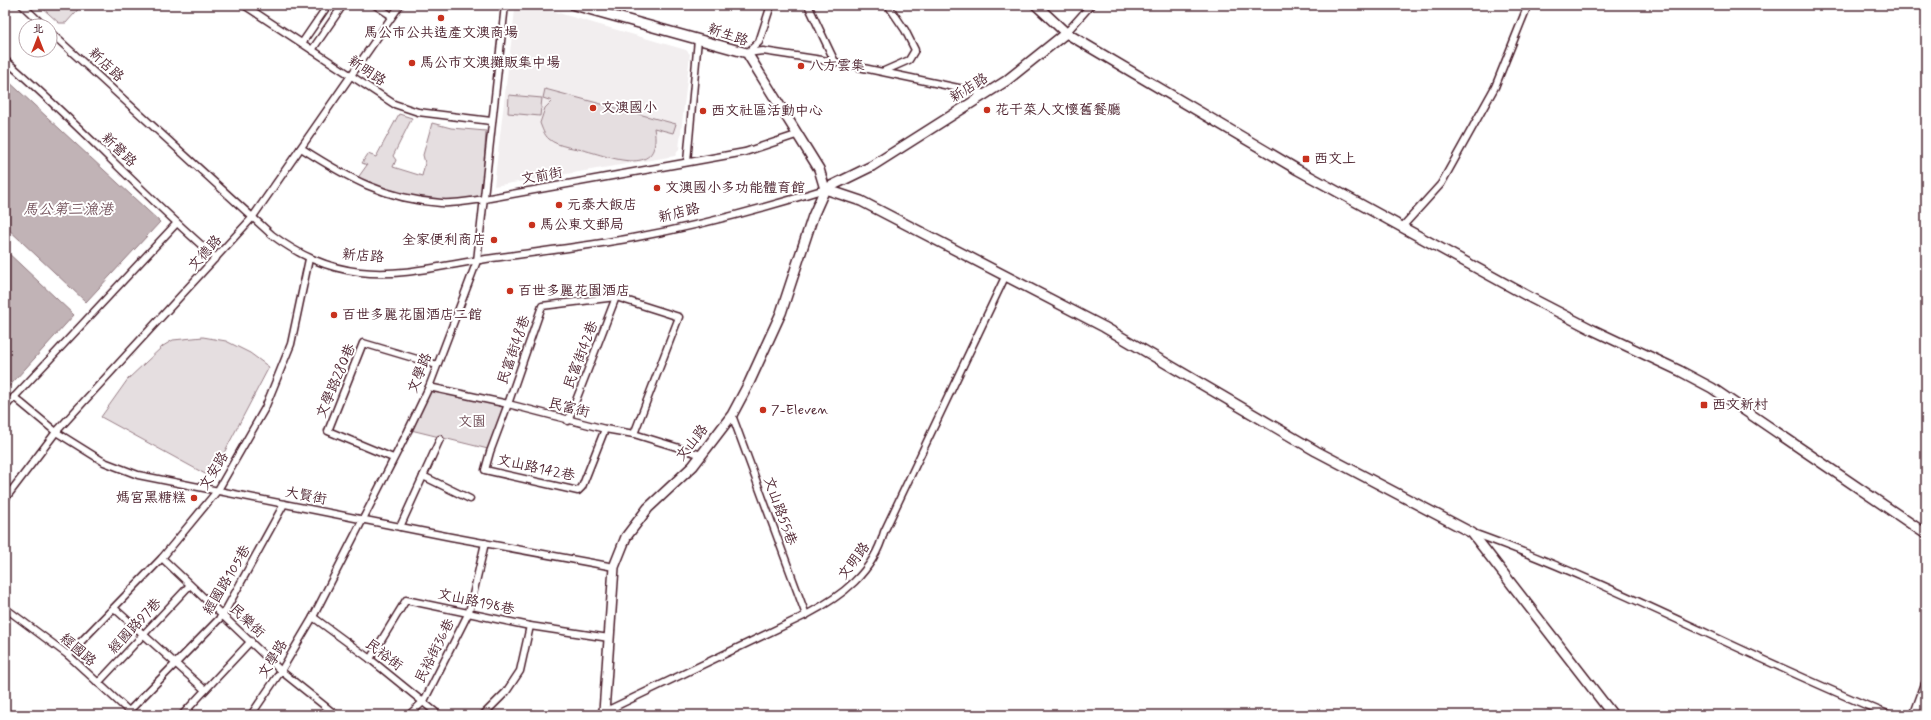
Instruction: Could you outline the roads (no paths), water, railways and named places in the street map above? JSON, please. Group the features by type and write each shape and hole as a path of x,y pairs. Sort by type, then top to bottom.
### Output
{"main road":[{"name":"新生路","path":"574,5 747,53 796,135 819,169 825,189"},
{"path":"1036,5 1066,33 1287,164 1533,299 1712,388 1926,534"},
{"name":"新店路","path":"825,189 872,166 987,94 1006,81 1066,33"},
{"path":"825,189 861,201 1104,327 1316,451 1472,533 1613,715"},
{"name":"文山路","path":"600,714 609,638 614,567 626,538 648,508 689,471 732,415 749,383 781,313 813,216 825,189"},
{"path":"1916,715 1926,685"}],"street":[{"path":"22,5 36,18"},
{"name":"新明路","path":"244,5 394,104 418,112 491,121"},
{"path":"302,44 328,5"},
{"path":"312,50 343,5"},
{"path":"375,5 392,16"},
{"name":"文學路","path":"252,715 281,671 313,617 364,520 429,387 476,260 505,5"},
{"path":"747,53 759,42 771,5"},
{"path":"808,5 835,62"},
{"path":"884,71 909,60 915,50 905,30 888,5"},
{"path":"1066,33 1086,5"},
{"path":"1066,33 1091,5"},
{"path":"1402,227 1440,184 1494,87 1528,5"},
{"name":"文德路","path":"5,499 56,432 252,218 352,76 392,16 396,6"},
{"name":"新店路","path":"58,39 252,218 284,244 309,259 332,267 360,272 407,271 606,242 655,234 760,209 825,189"},
{"path":"687,162 698,40"},
{"path":"747,53 763,51 835,62 884,71 987,94"},
{"name":"新營路","path":"5,60 125,172 176,224 216,258"},
{"name":"文前街","path":"301,148 338,172 366,186 400,198 443,203 484,199 745,152 796,135"},
{"path":"5,407 176,224"},
{"name":"文安路","path":"68,655 162,558 218,490 265,408 290,344 309,259"},
{"name":"文明路","path":"600,714 828,604 848,590 865,572 880,548 884,532 1005,277"},
{"path":"616,297 679,317 634,434"},
{"name":"民富街48巷","path":"508,404 542,306 616,297"},
{"name":"民富街42巷","path":"568,421 616,297"},
{"name":"文學路280巷","path":"393,458 328,431 363,343 437,365"},
{"name":"民富街","path":"429,387 508,404 605,430 634,434 702,454"},
{"name":"大賢街","path":"14,397 56,432 104,462 138,475 400,527 614,567"},
{"name":"文山路142巷","path":"508,404 490,452 485,470 567,490 578,491 582,487 605,430"},
{"name":"文山路55巷","path":"732,415 806,615"},
{"path":"400,527 440,439"},
{"path":"424,476 470,499"},
{"name":"經國路105巷","path":"131,713 176,663 223,615 284,504"},
{"path":"1472,533 1604,587 1821,687 1890,715"},
{"name":"民裕街36巷","path":"424,701 469,612 485,543"},
{"name":"民樂街","path":"162,558 281,671 336,715"},
{"name":"經國路97巷","path":"98,684 190,585"},
{"name":"文山路198巷","path":"370,659 406,600 530,626 609,638"},
{"name":"經國路","path":"5,608 68,655 131,713"},
{"path":"114,608 205,690"},
{"name":"民裕街","path":"313,617 370,659 424,701 439,715"},
{"path":"483,715 506,692 520,671 530,626"},
{"path":"182,715 251,641"},
{"path":"409,715 424,701"}],"water":[{"name":"馬公第三漁港","path":"5,78 160,222 86,302 5,226"},
{"name":"馬公第三漁港","path":"5,250 74,315 5,391"}],"place":[{"name":"馬公市公共造產文澳商場","path":"441,18"},
{"name":"馬公市文澳攤販集中場","path":"412,63"},
{"name":"八方雲集","path":"801,66"},
{"name":"文澳國小","path":"593,108"},
{"name":"花干菜人文懷舊餐廳","path":"987,110"},
{"name":"西文社區活動中心","path":"703,111"},
{"name":"西文上","path":"1306,159"},
{"name":"文澳國小多功能體育館","path":"657,188"},
{"name":"元泰大飯店","path":"559,205"},
{"name":"馬公東文郵局","path":"532,225"},
{"name":"全家便利商店","path":"494,240"},
{"name":"百世多麗花園酒店","path":"510,291"},
{"name":"百世多麗花園酒店二館","path":"334,315"},
{"name":"西文新村","path":"1704,405"},
{"name":"7-Eleven","path":"763,410"},
{"name":"媽宮黑糖糕","path":"194,498"}],"park label":[{"name":"文園","path":"472,422"}]}
